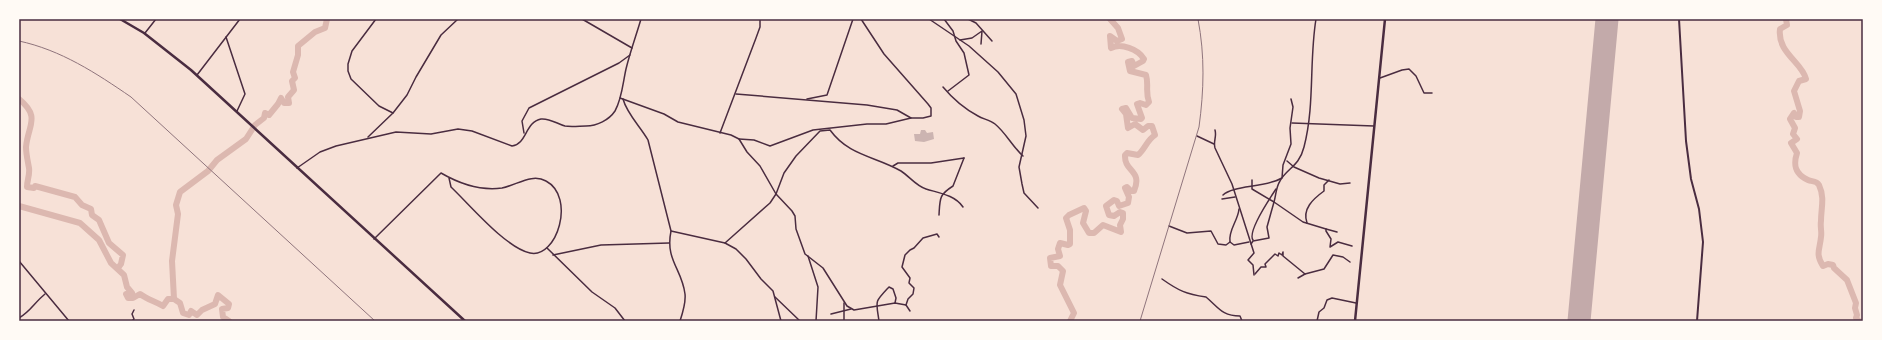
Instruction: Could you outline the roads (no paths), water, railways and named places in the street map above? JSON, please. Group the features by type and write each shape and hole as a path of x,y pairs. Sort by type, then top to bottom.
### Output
{"main road":[{"path":"120,19 144,33 196,76 465,321"},
{"path":"1355,321 1385,19"}],"street":[{"path":"144,33 156,19"},
{"path":"196,76 240,19"},
{"path":"376,19 352,51 348,64 348,71 351,79 379,106 393,113"},
{"path":"366,138 393,113 407,95 416,76 441,35 458,19"},
{"path":"582,19 632,48"},
{"path":"296,168 320,152 366,138 396,132 431,134 458,129 472,131 512,146 517,145 522,141 524,134 533,122 543,119 566,126 588,126 598,124 606,120 615,111 620,98 630,55 641,19"},
{"path":"720,133 736,94 760,27 760,19"},
{"path":"803,100 827,95 853,19"},
{"path":"620,98 664,114 678,122 739,139 754,140 770,146 813,130 867,124 886,124 911,118 928,118 931,116 931,108 884,54 861,19"},
{"path":"929,19 960,40 998,72 1016,94 1023,115 1026,136 1020,167 1024,193 1038,208"},
{"path":"944,19 953,31 954,36 964,53 969,76 947,92"},
{"path":"968,19 976,23 992,41"},
{"path":"1222,195 1226,192 1234,190 1269,184 1282,178 1294,167 1303,153 1309,123 1316,19"},
{"path":"1679,19 1686,141 1692,179 1700,209 1703,242 1697,321"},
{"path":"960,40 972,38 982,31"},
{"path":"981,44 982,31"},
{"path":"226,37 245,94 236,113"},
{"path":"524,134 522,122 529,108 619,63 630,55"},
{"path":"1380,78 1409,69 1416,76 1424,93 1432,93"},
{"path":"943,87 956,103 981,118 993,122 1003,131 1015,150 1023,156"},
{"path":"736,94 868,105 897,110 911,118"},
{"path":"623,99 625,106 648,140 671,231 669,243 672,258 685,293 684,306 680,321"},
{"path":"1230,242 1234,245 1269,238 1266,228 1282,178 1283,165 1291,144 1293,107 1291,99"},
{"path":"1291,123 1374,126"},
{"path":"725,243 767,206 776,194 784,173 796,156 820,131 830,130 837,140 853,151 892,166 925,189 958,200 963,207"},
{"path":"1215,130 1216,138 1214,144 1234,190 1235,197 1246,224 1254,253 1248,260 1253,265 1252,269 1255,274 1261,267 1266,267 1265,264 1275,254 1278,256 1279,253 1282,254 1283,252 1283,256 1287,261 1304,274"},
{"path":"1196,136 1214,144"},
{"path":"739,139 747,152 760,166 776,194 786,203 796,216 796,229 802,250 824,268 844,303 851,309"},
{"path":"892,166 898,163 931,163 964,158 953,186 943,194 940,200 939,215"},
{"path":"1286,160 1294,167 1319,178 1340,184 1350,183"},
{"path":"374,239 442,173 449,178 473,187 502,188 534,178 546,181 556,190 562,202 562,216 558,232 547,248 540,253 531,253 504,238 451,187 449,178"},
{"path":"1251,187 1252,180"},
{"path":"1307,223 1305,216 1308,206 1324,191 1324,185 1329,180"},
{"path":"1251,187 1258,193 1270,198 1307,223 1337,232"},
{"path":"1253,241 1251,238 1252,234 1263,209 1278,188"},
{"path":"1222,199 1235,197"},
{"path":"1230,242 1230,231 1238,216 1239,207"},
{"path":"1169,226 1187,233 1211,231 1218,244 1226,245 1230,242"},
{"path":"1326,229 1331,239 1330,247 1338,242 1352,246"},
{"path":"671,231 725,243 736,249 746,259 775,296 800,321"},
{"path":"906,305 908,299 913,294 914,288 909,283 910,278 902,267 905,255 923,238 937,234 939,237"},
{"path":"554,255 601,245 669,243"},
{"path":"547,248 592,292 615,308 625,321"},
{"path":"1298,278 1304,274 1324,269 1333,254 1343,256 1350,262"},
{"path":"808,256 818,286 816,321"},
{"path":"19,261 69,321"},
{"path":"1162,280 1181,292 1195,297 1206,297 1224,314 1228,316 1240,316 1242,321"},
{"path":"879,321 875,306 878,298 889,287 893,289 896,298 895,303"},
{"path":"19,318 31,310 35,302 45,294"},
{"path":"775,296 781,321"},
{"path":"1317,321 1319,312 1324,308 1327,300 1332,298 1356,303"},
{"path":"844,303 844,321"},
{"path":"831,314 844,310 895,303 906,305 910,311"},
{"path":"132,321 134,319 132,314 134,310"}],"waterway":[{"path":"174,299 172,261 178,214 176,205 180,192 208,171 217,160 246,139 255,125 264,118 265,113 269,115 281,98 284,103 289,103 288,97 294,90 292,81 295,78 293,72 298,55 298,46 315,32 325,28 327,19"},
{"path":"1070,321 1074,313 1060,285 1063,271 1058,266 1051,266 1050,258 1060,256 1058,249 1060,243 1070,244 1070,230 1066,218 1084,208 1086,211 1083,223 1089,233 1094,233 1103,225 1121,232 1120,225 1123,219 1123,213 1120,212 1114,216 1109,215 1106,206 1114,200 1117,201 1119,206 1128,203 1129,197 1125,188 1127,187 1131,191 1134,191 1136,179 1135,175 1125,161 1125,155 1127,153 1138,155 1150,139 1155,135 1152,126 1148,126 1143,130 1135,124 1128,128 1126,114 1122,109 1126,108 1132,118 1141,119 1142,118 1137,104 1140,103 1146,105 1149,102 1147,95 1146,75 1130,71 1128,62 1132,61 1134,66 1144,59 1138,52 1129,48 1120,46 1111,48 1110,36 1117,41 1122,39 1118,28 1110,19"},
{"path":"1786,19 1787,25 1780,29 1782,45 1800,67 1806,79 1799,81 1794,91 1800,111 1799,117 1796,117 1794,113 1790,119 1795,128 1793,134 1797,139 1791,143 1797,153 1795,165 1800,175 1809,181 1818,183 1819,185 1822,199 1819,258 1823,266 1828,264 1833,265 1834,268 1847,280 1856,303 1856,318 1859,321"},
{"path":"19,99 30,111 32,122 26,147 29,171 27,187 34,188 35,186 75,197 82,205 91,209 92,215 99,220 109,243 123,255 121,264 118,268"},
{"path":"19,206 80,223 99,240 111,263 124,275 127,287 132,293 126,294 128,298 133,298 140,294 163,306 168,299 174,299 180,303 183,313 189,315 191,311 197,315 202,310 215,304 218,295 229,304 228,308 222,309 223,317 229,321"}],"railway":[{"path":"1140,321 1199,127 1202,100 1203,60 1198,19"},
{"path":"19,41 64,56 105,79 131,97 375,321"}]}
